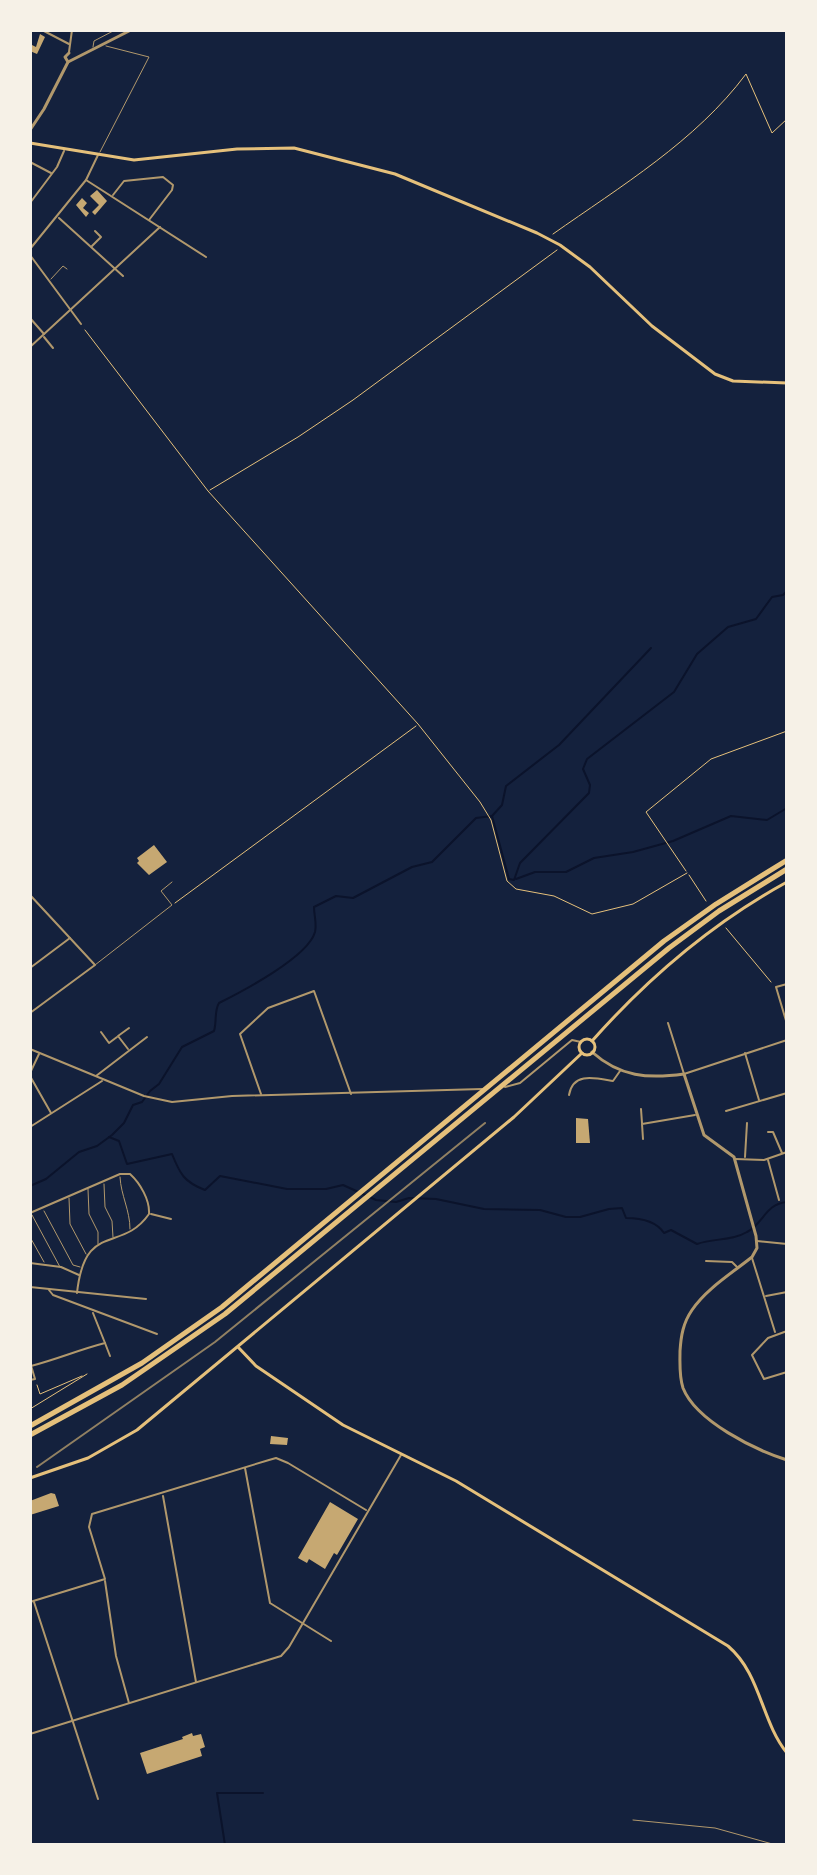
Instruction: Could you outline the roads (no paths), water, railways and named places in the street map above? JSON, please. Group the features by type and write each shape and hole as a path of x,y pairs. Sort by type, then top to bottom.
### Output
{"highway":[{"path":"369,1190 474,1098 664,941 787,860"},
{"path":"30,1426 119,1377 198,1325 509,1080 658,957 719,911 787,869"},
{"path":"30,1435 122,1385 177,1349 225,1314 360,1197"}],"main road":[{"path":"30,143 134,160 273,146 306,149 395,174 560,245 590,267 652,326 715,374 733,381 787,383"},
{"path":"592,1041 631,999 717,927 787,882"},
{"path":"30,1478 79,1462 113,1445 144,1424 544,1092 582,1053 592,1052 595,1045 592,1041 586,1039 581,1042 582,1053"},
{"path":"238,1347 256,1366 325,1413 456,1481 728,1646 748,1670 773,1733 787,1753"}],"street":[{"path":"42,30 69,44"},
{"path":"68,62 65,57 69,53 72,30"},
{"path":"30,130 68,62 131,30"},
{"path":"69,53 74,58"},
{"path":"30,203 52,174 65,149"},
{"path":"30,249 86,180 98,155"},
{"path":"30,162 52,174"},
{"path":"112,196 124,181 168,179 173,185 172,190 149,220"},
{"path":"86,180 206,257"},
{"path":"57,216 123,276"},
{"path":"30,347 160,227"},
{"path":"91,247 101,237 95,231"},
{"path":"30,255 81,324"},
{"path":"30,265 34,260"},
{"path":"30,318 53,348"},
{"path":"30,895 95,965 30,1013"},
{"path":"30,968 70,938"},
{"path":"787,984 776,987 787,1024"},
{"path":"261,1095 240,1034 268,1008 314,991 351,1094"},
{"path":"668,1023 705,1137 735,1159 767,1159 785,1153 773,1132 768,1132"},
{"path":"101,1032 109,1043 129,1028"},
{"path":"118,1036 128,1050"},
{"path":"96,1077 99,1071 147,1037"},
{"path":"30,1049 144,1096 184,1103 261,1095 515,1086 570,1042 575,1039 581,1042"},
{"path":"592,1052 620,1071 646,1077 684,1074 787,1040"},
{"path":"40,1053 30,1075 52,1113"},
{"path":"745,1053 759,1101"},
{"path":"569,1095 576,1080 598,1078 613,1081 620,1071"},
{"path":"30,1127 103,1080"},
{"path":"726,1111 787,1093"},
{"path":"641,1109 643,1139"},
{"path":"642,1124 697,1115"},
{"path":"745,1159 747,1123"},
{"path":"735,1159 757,1248 752,1257 698,1303 686,1322 681,1346 682,1384 695,1406 741,1441 787,1460"},
{"path":"767,1159 779,1200"},
{"path":"31,1213 120,1174 126,1173 137,1181 148,1202 149,1214 142,1223 86,1254 80,1267 77,1293"},
{"path":"149,1214 171,1219"},
{"path":"757,1241 787,1244"},
{"path":"752,1257 775,1334"},
{"path":"706,1261 732,1262 738,1268"},
{"path":"30,1263 61,1267 79,1276"},
{"path":"30,1287 146,1299"},
{"path":"49,1290 53,1295 93,1312 157,1334"},
{"path":"766,1296 787,1292"},
{"path":"93,1312 110,1356"},
{"path":"787,1331 775,1334 752,1355 764,1379 787,1372"},
{"path":"30,1380 35,1379 30,1364 66,1358 73,1351 105,1343"},
{"path":"30,1734 277,1659 289,1647 402,1454"},
{"path":"129,1703 116,1656 105,1579 89,1527 90,1516 269,1460 282,1460 367,1511"},
{"path":"245,1467 270,1603 331,1641"},
{"path":"163,1493 197,1683"},
{"path":"98,1799 32,1602 105,1579"}],"lane":[{"path":"94,50 93,42 115,30"},
{"path":"98,155 149,57 109,48 105,44"},
{"path":"49,281 63,266 67,269"},
{"path":"95,965 172,905 161,891 172,882"},
{"path":"120,1174 121,1194 130,1212 130,1229"},
{"path":"104,1181 105,1207 112,1221 113,1238"},
{"path":"88,1189 89,1214 98,1232 98,1246"},
{"path":"69,1198 70,1224 86,1254"},
{"path":"43,1208 73,1265 80,1267"},
{"path":"31,1213 61,1267"},
{"path":"30,1237 46,1266"},
{"path":"633,1820 715,1828 776,1845"}],"waterway":[{"path":"30,1186 46,1179 79,1152 97,1146 112,1135 124,1123 133,1105 142,1102 159,1084 182,1047 214,1031 219,1003 273,972 300,952 315,932 314,907 336,896 353,898 412,867 432,862 476,818 492,816 509,879 514,880 520,863 589,793 590,785 583,769 587,759 674,692 697,654 728,627 756,619 772,597 787,591"},
{"path":"492,816 502,805 506,786 559,745 651,648"},
{"path":"516,879 535,872 566,872 594,858 673,841 731,816 767,820 787,808"},
{"path":"109,1137 119,1141 127,1164 172,1154 184,1176 205,1190 220,1176 287,1189 326,1189 343,1185 376,1200 436,1199 484,1209 540,1210 566,1217 622,1208 626,1218 648,1221 664,1233 671,1230 697,1244 741,1235 753,1228 774,1206 787,1202"},
{"path":"225,1845 217,1793 263,1793"}],"railway":[{"path":"37,1467 215,1342 485,1123"}]}
